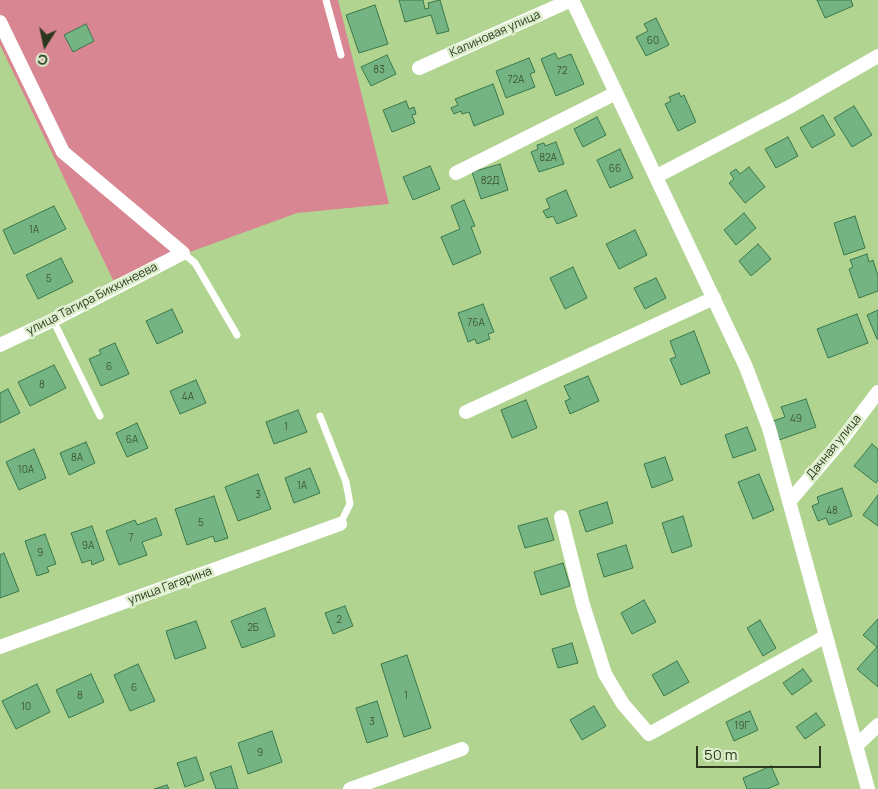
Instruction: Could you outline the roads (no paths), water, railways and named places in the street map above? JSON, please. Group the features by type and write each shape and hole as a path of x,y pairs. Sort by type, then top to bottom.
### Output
{"street":[{"name":"Калиновая улица","path":"419,68 571,0"},
{"path":"571,0 657,176 746,367 762,410 789,502 868,789"},
{"path":"0,22 63,152 183,252"},
{"path":"657,176 791,106 878,56"},
{"path":"456,173 616,93"},
{"name":"улица Тагира Биккинеева","path":"0,345 53,320 183,252"},
{"path":"466,412 714,298"},
{"name":"Дачная улица","path":"789,502 840,442 878,392"},
{"path":"561,517 583,605 605,674 624,704 649,734 826,636"},
{"name":"улица Гагарина","path":"0,647 340,524"},
{"path":"856,746 878,725"},
{"path":"350,789 462,749"}],"lane":[{"path":"326,0 341,55"},
{"path":"183,252 196,263 237,335"},
{"path":"53,320 100,416"},
{"path":"320,416 346,482 350,504 340,524"}]}
